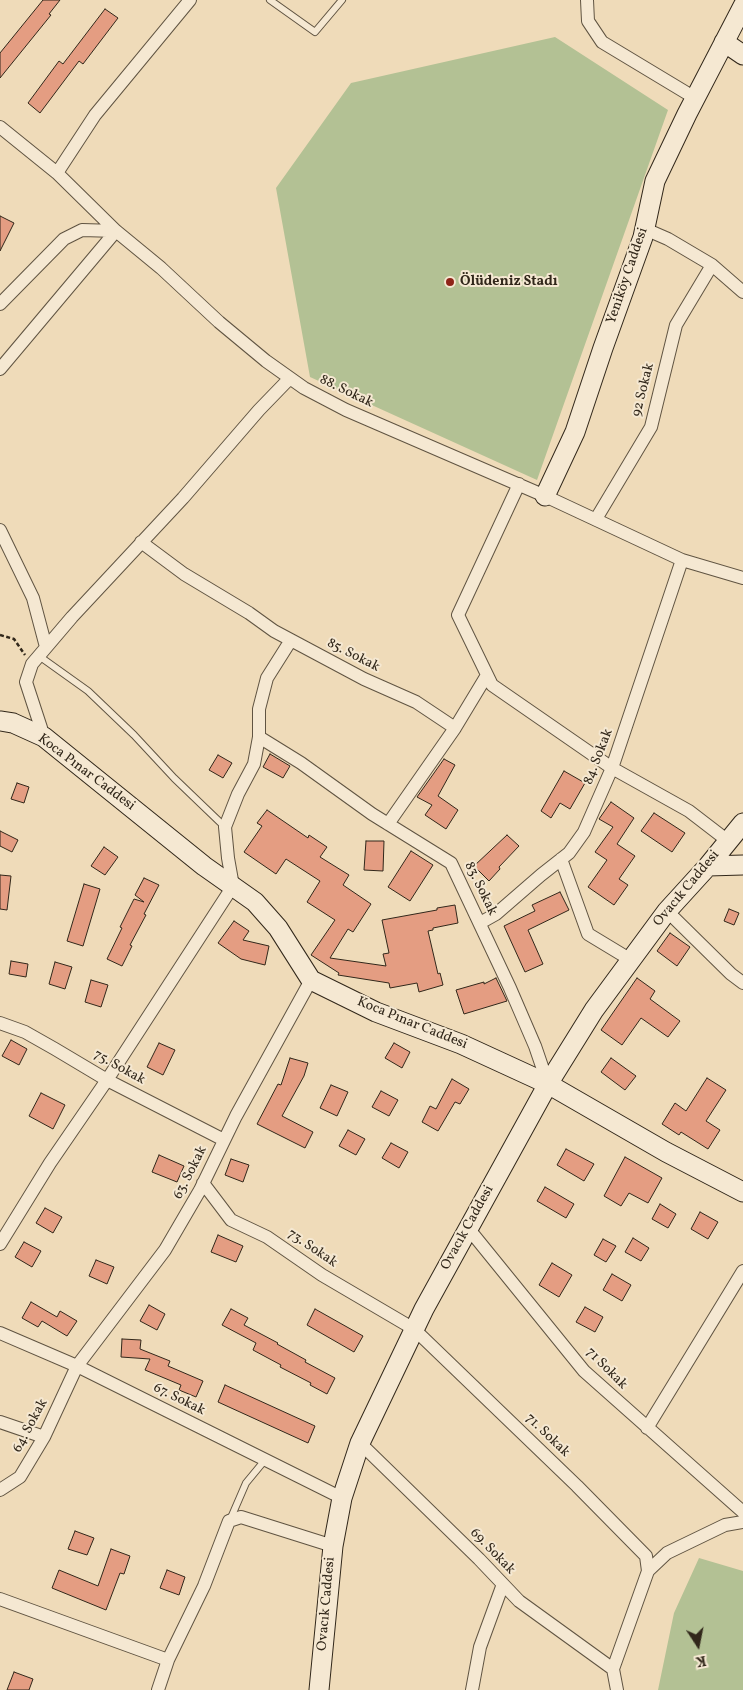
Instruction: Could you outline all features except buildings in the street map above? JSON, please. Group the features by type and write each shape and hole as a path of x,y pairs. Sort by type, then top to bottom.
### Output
{"street":[{"path":"57,173 95,115 190,0"},
{"path":"587,0 588,21 602,42 695,98"},
{"name":"Yeniköy Caddesi","path":"546,496 575,432 645,229 655,181 695,98 743,6"},
{"path":"724,42 743,55"},
{"name":"88. Sokak","path":"0,127 57,173 116,231 161,268 219,322 266,361 304,388 346,410 546,496 682,560 743,578"},
{"path":"645,229 668,238 712,265 743,292"},
{"path":"0,304 64,239 82,230 116,231"},
{"path":"0,369 116,231"},
{"name":"92 Sokak","path":"596,519 650,427 676,325 712,265"},
{"path":"44,738 26,682 39,656 183,498 259,410 290,378"},
{"path":"518,484 458,615 492,685 612,768 689,811 728,841"},
{"path":"0,530 33,598 39,656"},
{"name":"85. Sokak","path":"141,542 184,574 250,613 274,631 364,680 416,702 455,728"},
{"name":"84. Sokak","path":"480,923 496,914 541,875 569,854 584,832 612,768 682,560"},
{"path":"0,1244 50,1163 107,1080 234,886 228,858 225,827 238,794 254,764 259,737 259,709 268,678 292,640"},
{"path":"388,824 455,728 487,675"},
{"name":"Koca Pınar Caddesi","path":"0,721 13,723 44,738 204,866 255,902 278,928 311,980 376,1012 462,1044 548,1084 666,1152 743,1192"},
{"name":"83. Sokak","path":"259,737 301,763 388,824 451,863 535,1046 548,1084"},
{"name":"Ovacık Caddesi","path":"319,1690 333,1546 342,1498 360,1443 414,1329 548,1084 594,1010 667,911 708,866 743,822"},
{"path":"561,860 588,934 631,960"},
{"path":"708,866 743,864"},
{"path":"667,911 743,984"},
{"name":"63. Sokak","path":"78,1366 166,1250 203,1183 236,1116 311,980"},
{"name":"75. Sokak","path":"0,1023 25,1032 107,1080 224,1140"},
{"name":"73. Sokak","path":"203,1183 231,1220 267,1236 322,1274 414,1329"},
{"name":"71 Sokak","path":"468,1228 584,1371 743,1512"},
{"path":"647,1428 743,1271"},
{"name":"71. Sokak","path":"414,1329 646,1556 648,1571"},
{"name":"67. Sokak","path":"0,1333 78,1366 342,1498"},
{"name":"64. Sokak","path":"0,1490 20,1477 44,1437 78,1366"},
{"path":"0,1422 44,1437"},
{"name":"69. Sokak","path":"360,1443 519,1601 613,1669"},
{"path":"158,1690 168,1660 204,1586 229,1521 241,1517 333,1546"},
{"path":"617,1690 613,1669 648,1571 667,1553 725,1526 743,1522"},
{"path":"472,1690 480,1647 503,1584"},
{"path":"0,1599 168,1660"}],"lane":[{"path":"270,0 315,32 342,0"},
{"path":"39,656 88,691 225,827"},
{"path":"229,1521 246,1483 265,1460"}],"path":[{"path":"0,636 14,639 39,656"}],"green space":[{"name":"Ölüdeniz Stadı","path":"555,37 668,110 537,480 310,377 276,188 351,83"},
{"path":"699,1558 743,1571 743,1690 658,1690 674,1613"}],"place":[{"name":"Ölüdeniz Stadı","path":"450,282"}]}
